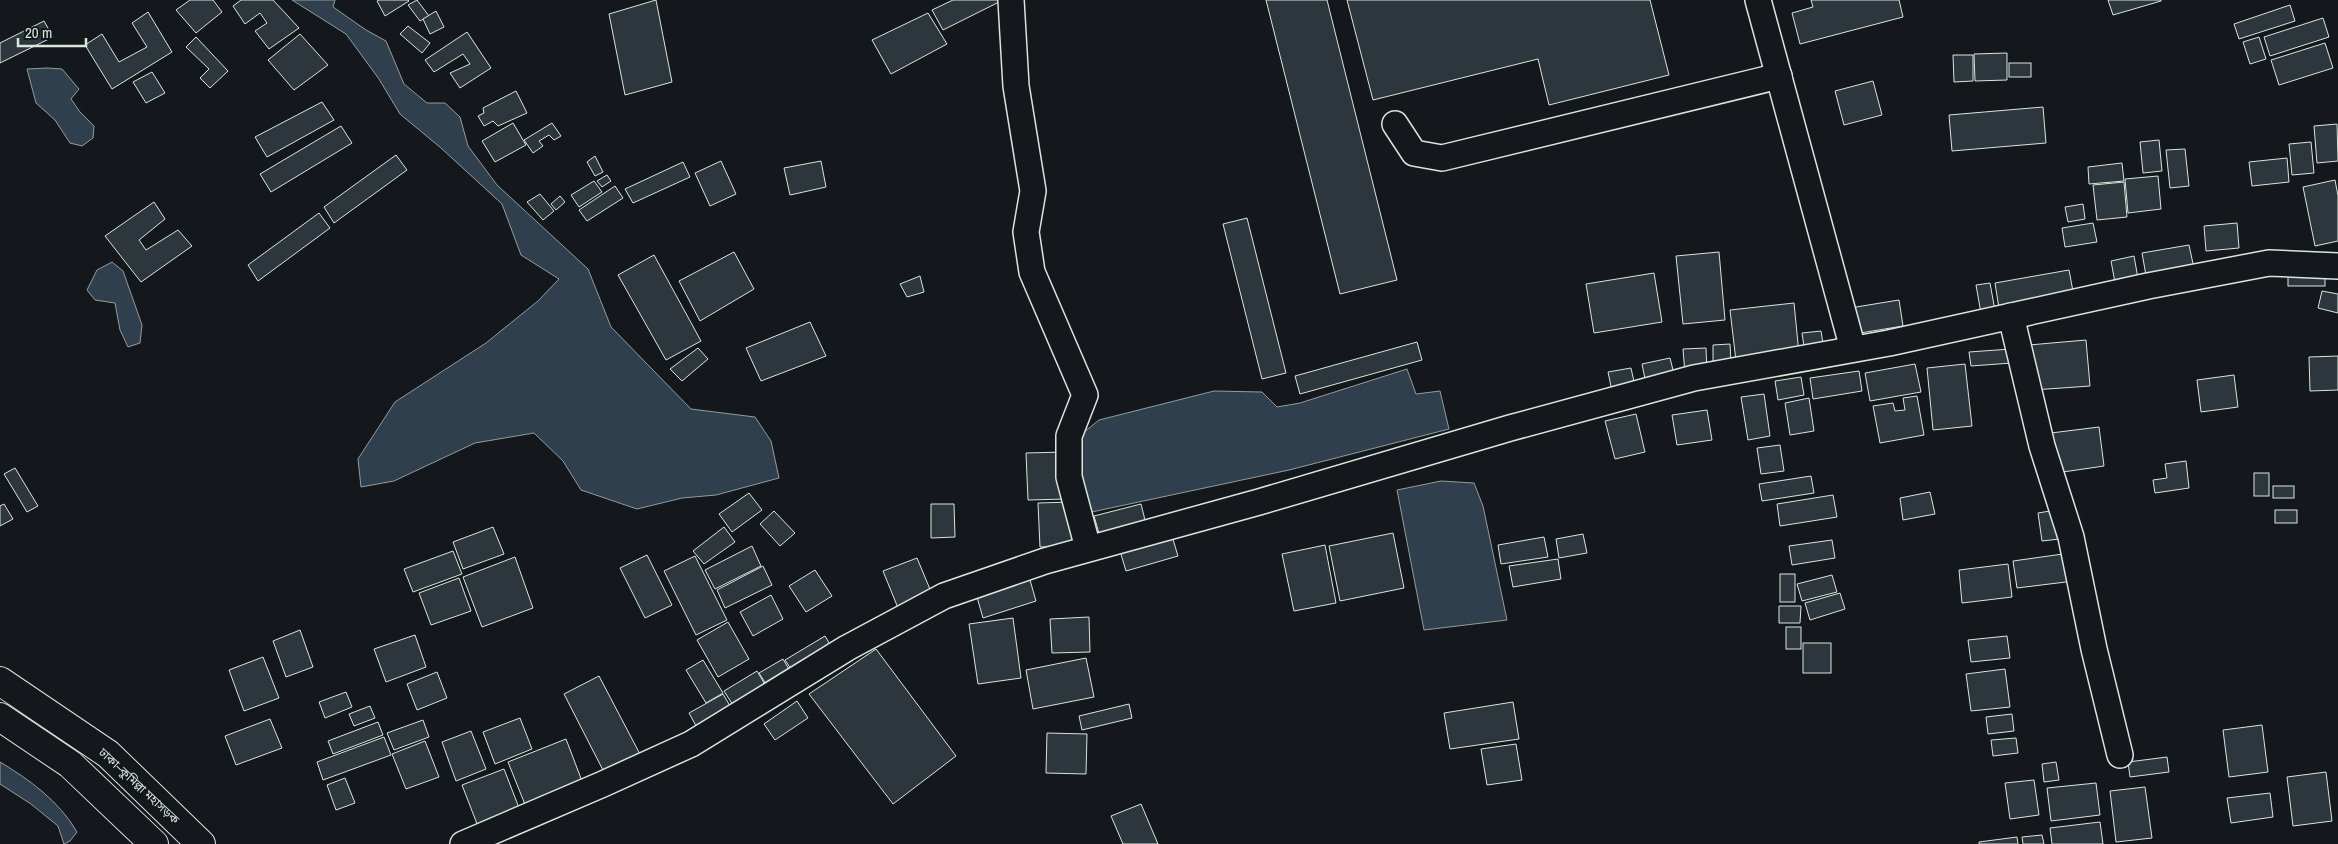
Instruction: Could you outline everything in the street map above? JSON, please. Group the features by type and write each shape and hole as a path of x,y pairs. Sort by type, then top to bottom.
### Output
{"highway":[{"name":"ঢাকা–কুমিল্লা মহাসড়ক","path":"0,681 108,754 201,844"},
{"path":"0,717 70,764 154,844"}],"street":[{"path":"1011,0 1016,86 1033,191 1026,232 1032,272 1085,396 1069,436 1069,477 1088,548"},
{"path":"1758,0 1853,349"},
{"path":"1395,124 1414,153 1442,158 1779,76"},
{"path":"463,844 691,744 847,648 944,596 1088,548 1259,502 1510,428 1694,378 1889,343 2148,286 2269,264 2338,266"},
{"path":"2011,316 2042,446 2071,537 2094,649 2120,755"}],"water":[{"path":"292,0 335,0 333,7 366,30 386,41 404,84 427,103 445,103 460,117 468,146 497,185 588,269 611,327 691,409 755,417 771,441 779,478 716,495 682,498 637,509 581,490 563,461 534,433 475,443 394,481 361,487 358,459 395,402 486,343 538,301 559,279 521,255 502,204 441,148 400,114 379,79 346,34"},
{"path":"27,69 62,69 79,89 71,99 80,112 94,126 93,138 82,146 70,143 55,120 36,103"},
{"path":"112,262 123,271 142,325 140,343 128,347 120,330 115,303 95,300 87,290 97,270"},
{"path":"1407,369 1416,394 1440,391 1449,429 1289,470 1087,513 1080,474 1078,437 1099,420 1214,391 1262,392 1277,407 1300,403"},
{"path":"1441,481 1474,483 1483,506 1507,620 1424,630 1397,490"},
{"path":"0,762 33,784 62,811 77,832 70,841 64,844 58,826 31,804 0,784"}],"building":[{"path":"190,0 213,0 222,12 196,33 176,10"},
{"path":"241,0 273,0 299,28 269,49 255,31 267,23 260,13 245,24 233,6"},
{"path":"417,0 429,16 420,21 408,5"},
{"path":"656,0 672,82 625,95 609,14"},
{"path":"953,0 1003,0 943,30 932,10"},
{"path":"1266,0 1327,0 1397,280 1340,294"},
{"path":"1347,0 1650,0 1669,75 1549,105 1538,59 1373,100"},
{"path":"1811,0 1899,0 1903,17 1800,44 1792,13 1813,7"},
{"path":"2108,0 2161,0 2161,1 2113,15"},
{"path":"377,1 409,1 385,16"},
{"path":"2290,5 2295,21 2239,39 2234,24"},
{"path":"436,11 444,27 430,34 423,19"},
{"path":"148,12 172,52 112,89 85,45 102,34 119,62 147,47 132,23"},
{"path":"928,13 947,44 891,74 872,40"},
{"path":"2323,18 2329,37 2270,56 2264,37"},
{"path":"44,21 53,37 0,63 0,43"},
{"path":"408,26 430,43 422,53 400,34"},
{"path":"467,32 491,68 460,88 450,73 470,64 463,54 434,72 425,60"},
{"path":"300,34 328,65 294,90 268,60"},
{"path":"196,37 228,71 210,88 200,78 209,69 186,47"},
{"path":"2259,37 2266,59 2250,64 2243,42"},
{"path":"2325,43 2333,68 2279,85 2271,60"},
{"path":"2007,53 2007,80 1975,81 1974,54"},
{"path":"1953,55 1973,55 1973,81 1954,82"},
{"path":"2009,63 2031,63 2031,77 2009,77"},
{"path":"152,72 165,93 146,103 133,82"},
{"path":"1873,81 1882,115 1844,125 1835,91"},
{"path":"516,91 527,113 498,126 493,121 484,126 478,116 484,113 483,108"},
{"path":"322,102 334,120 267,157 255,137"},
{"path":"2043,107 2046,143 1952,151 1949,115"},
{"path":"513,123 526,145 495,162 482,141"},
{"path":"552,123 561,136 554,140 549,135 539,141 543,146 533,153 524,140"},
{"path":"2337,124 2338,161 2317,163 2314,126"},
{"path":"341,126 352,143 271,192 260,174"},
{"path":"2159,140 2162,171 2143,173 2140,142"},
{"path":"2311,142 2314,173 2292,175 2289,144"},
{"path":"2185,149 2189,186 2170,188 2166,150"},
{"path":"396,155 407,170 334,223 324,207"},
{"path":"595,156 603,172 595,176 587,162"},
{"path":"2287,158 2289,182 2252,186 2249,162"},
{"path":"721,161 736,194 710,206 695,173"},
{"path":"821,161 826,187 790,195 784,168"},
{"path":"683,162 690,177 633,203 625,189"},
{"path":"2122,163 2124,181 2089,184 2088,167"},
{"path":"607,175 611,181 602,187 597,181"},
{"path":"2158,176 2161,209 2128,213 2125,179"},
{"path":"2335,180 2338,196 2338,241 2315,246 2303,187"},
{"path":"594,181 602,192 579,207 571,195"},
{"path":"2124,182 2127,217 2097,220 2093,185"},
{"path":"615,186 623,198 587,221 579,210"},
{"path":"540,194 554,211 543,220 527,202"},
{"path":"560,196 565,202 556,210 551,204"},
{"path":"154,202 165,219 139,240 146,250 178,230 192,246 141,282 105,236"},
{"path":"2083,204 2085,219 2068,222 2065,207"},
{"path":"319,213 330,228 258,281 248,265"},
{"path":"1247,218 1286,373 1262,379 1223,224"},
{"path":"2093,223 2097,242 2065,247 2062,228"},
{"path":"2237,223 2239,248 2206,251 2204,226"},
{"path":"2189,245 2195,273 2147,281 2142,253"},
{"path":"734,252 754,289 700,321 679,281"},
{"path":"1719,252 1725,320 1683,324 1676,256"},
{"path":"654,255 701,341 666,360 618,275"},
{"path":"2134,256 2139,284 2116,288 2111,261"},
{"path":"2288,268 2325,268 2325,286 2288,286"},
{"path":"2069,270 2075,302 2000,315 1995,283"},
{"path":"1654,273 1662,322 1594,333 1586,284"},
{"path":"920,276 924,292 907,297 900,284"},
{"path":"1990,283 1996,316 1982,319 1976,285"},
{"path":"2322,291 2338,294 2338,313 2318,308"},
{"path":"1899,300 1903,326 1854,334 1850,308"},
{"path":"1794,303 1799,354 1736,361 1730,310"},
{"path":"810,322 826,356 761,381 746,348"},
{"path":"1821,331 1824,350 1805,353 1802,333"},
{"path":"2086,340 2090,386 2033,390 2029,345"},
{"path":"1417,342 1422,360 1300,394 1295,376"},
{"path":"1730,344 1731,362 1713,362 1713,345"},
{"path":"698,348 708,359 682,381 670,369"},
{"path":"1706,348 1707,373 1685,374 1683,349"},
{"path":"2011,349 2012,363 1971,366 1969,352"},
{"path":"2338,356 2338,390 2310,391 2309,357"},
{"path":"1670,358 1675,378 1646,384 1642,364"},
{"path":"1915,364 1921,392 1870,401 1865,373"},
{"path":"1965,364 1972,426 1933,430 1927,368"},
{"path":"1631,368 1636,391 1613,396 1608,372"},
{"path":"1859,371 1862,391 1813,399 1810,378"},
{"path":"2234,375 2238,407 2201,412 2197,380"},
{"path":"1801,377 1804,395 1778,400 1775,381"},
{"path":"1764,394 1770,436 1748,440 1741,397"},
{"path":"1917,396 1924,435 1880,443 1873,406 1893,403 1895,411 1905,410 1903,398"},
{"path":"1809,398 1814,431 1790,435 1785,403"},
{"path":"1707,410 1712,440 1677,445 1672,415"},
{"path":"1636,414 1645,452 1615,459 1605,421"},
{"path":"2099,427 2104,466 2056,473 2051,433"},
{"path":"1780,445 1784,471 1761,474 1757,448"},
{"path":"1065,452 1066,499 1028,500 1026,453"},
{"path":"2186,461 2189,488 2155,493 2153,480 2167,478 2165,464"},
{"path":"15,468 38,506 27,512 4,474"},
{"path":"2254,473 2269,473 2269,496 2254,496"},
{"path":"1811,476 1814,493 1762,501 1759,484"},
{"path":"2273,486 2294,486 2294,498 2273,498"},
{"path":"1930,492 1935,514 1903,520 1900,498"},
{"path":"749,493 762,510 732,532 719,514"},
{"path":"1833,495 1837,517 1780,526 1777,504"},
{"path":"1072,502 1073,546 1040,547 1038,503"},
{"path":"4,504 13,519 0,526 0,506"},
{"path":"931,504 954,504 955,537 931,538"},
{"path":"1141,504 1147,528 1101,540 1094,516"},
{"path":"2056,510 2060,539 2042,541 2038,513"},
{"path":"2275,510 2297,510 2297,523 2275,523"},
{"path":"774,511 795,533 780,546 760,524"},
{"path":"493,527 504,554 463,569 453,542"},
{"path":"724,527 735,542 704,564 693,551"},
{"path":"1393,533 1404,588 1340,601 1329,546"},
{"path":"1583,534 1587,553 1559,558 1556,539"},
{"path":"1172,536 1178,556 1126,571 1120,551"},
{"path":"1544,537 1548,557 1501,564 1498,545"},
{"path":"1832,540 1835,558 1792,565 1789,546"},
{"path":"1325,545 1336,603 1294,611 1282,554"},
{"path":"752,546 761,566 715,589 705,570"},
{"path":"453,551 462,574 413,592 404,569"},
{"path":"2070,553 2074,581 2017,588 2013,561"},
{"path":"647,555 672,605 645,618 620,568"},
{"path":"695,556 727,620 696,635 664,571"},
{"path":"515,557 533,608 482,627 463,577"},
{"path":"917,558 932,594 898,608 883,571"},
{"path":"1558,559 1561,579 1513,587 1509,566"},
{"path":"2008,564 2012,597 1962,603 1959,570"},
{"path":"763,566 772,585 725,608 717,590"},
{"path":"815,570 832,596 806,612 789,586"},
{"path":"1780,574 1795,574 1795,602 1780,602"},
{"path":"1832,575 1837,592 1802,601 1797,584"},
{"path":"459,578 471,611 431,625 419,593"},
{"path":"1030,580 1036,601 983,618 977,597"},
{"path":"1840,593 1845,609 1810,620 1805,603"},
{"path":"771,595 783,619 753,636 740,612"},
{"path":"1779,606 1801,606 1800,623 1779,623"},
{"path":"1089,617 1090,652 1052,653 1050,619"},
{"path":"1013,618 1021,678 978,684 969,624"},
{"path":"728,622 749,659 718,677 697,640"},
{"path":"1786,627 1801,627 1801,649 1786,649"},
{"path":"300,630 313,667 286,677 273,641"},
{"path":"415,635 426,667 386,682 374,649"},
{"path":"825,636 834,651 795,675 785,660"},
{"path":"2007,636 2010,658 1971,662 1968,640"},
{"path":"1803,643 1831,643 1831,673 1803,673"},
{"path":"876,649 956,756 893,804 809,694"},
{"path":"263,657 279,698 244,711 229,670"},
{"path":"1086,658 1094,697 1033,709 1026,670"},
{"path":"783,659 794,678 771,692 759,673"},
{"path":"703,660 723,693 706,703 686,670"},
{"path":"2005,669 2010,707 1971,711 1966,674"},
{"path":"757,671 770,693 738,713 724,691"},
{"path":"437,672 447,698 417,710 407,684"},
{"path":"599,676 642,758 606,776 564,694"},
{"path":"346,692 352,707 325,718 319,702"},
{"path":"723,694 736,716 701,735 689,713"},
{"path":"797,701 808,718 775,740 764,724"},
{"path":"1513,702 1519,739 1450,749 1444,713"},
{"path":"1129,704 1132,718 1082,730 1079,716"},
{"path":"370,706 375,718 354,726 349,714"},
{"path":"2012,714 2014,731 1988,734 1986,717"},
{"path":"520,718 532,749 495,764 483,732"},
{"path":"270,719 282,748 236,765 225,736"},
{"path":"423,720 429,737 394,750 387,733"},
{"path":"378,722 383,735 333,754 328,741"},
{"path":"2262,725 2268,772 2229,777 2223,730"},
{"path":"471,731 486,769 456,781 442,742"},
{"path":"1047,733 1087,734 1086,774 1046,773"},
{"path":"384,737 391,755 323,780 317,762"},
{"path":"2016,738 2018,753 1993,756 1991,740"},
{"path":"566,739 585,789 528,812 508,762"},
{"path":"425,741 439,777 406,789 392,754"},
{"path":"1516,744 1522,780 1487,785 1481,749"},
{"path":"2167,757 2169,772 2130,777 2128,762"},
{"path":"2056,762 2059,780 2044,782 2042,764"},
{"path":"504,769 521,813 479,829 462,785"},
{"path":"2326,772 2332,821 2293,826 2287,777"},
{"path":"345,778 355,803 336,810 327,785"},
{"path":"2034,780 2039,815 2010,819 2005,783"},
{"path":"2096,783 2100,815 2051,821 2047,788"},
{"path":"2145,787 2152,838 2116,842 2110,791"},
{"path":"2270,793 2273,817 2231,823 2227,798"},
{"path":"1141,804 1158,844 1123,844 1111,816"},
{"path":"2100,822 2103,844 2052,844 2050,828"},
{"path":"2042,835 2044,844 2023,844 2022,837"},
{"path":"2017,837 2018,844 1979,844 1979,842"}]}
